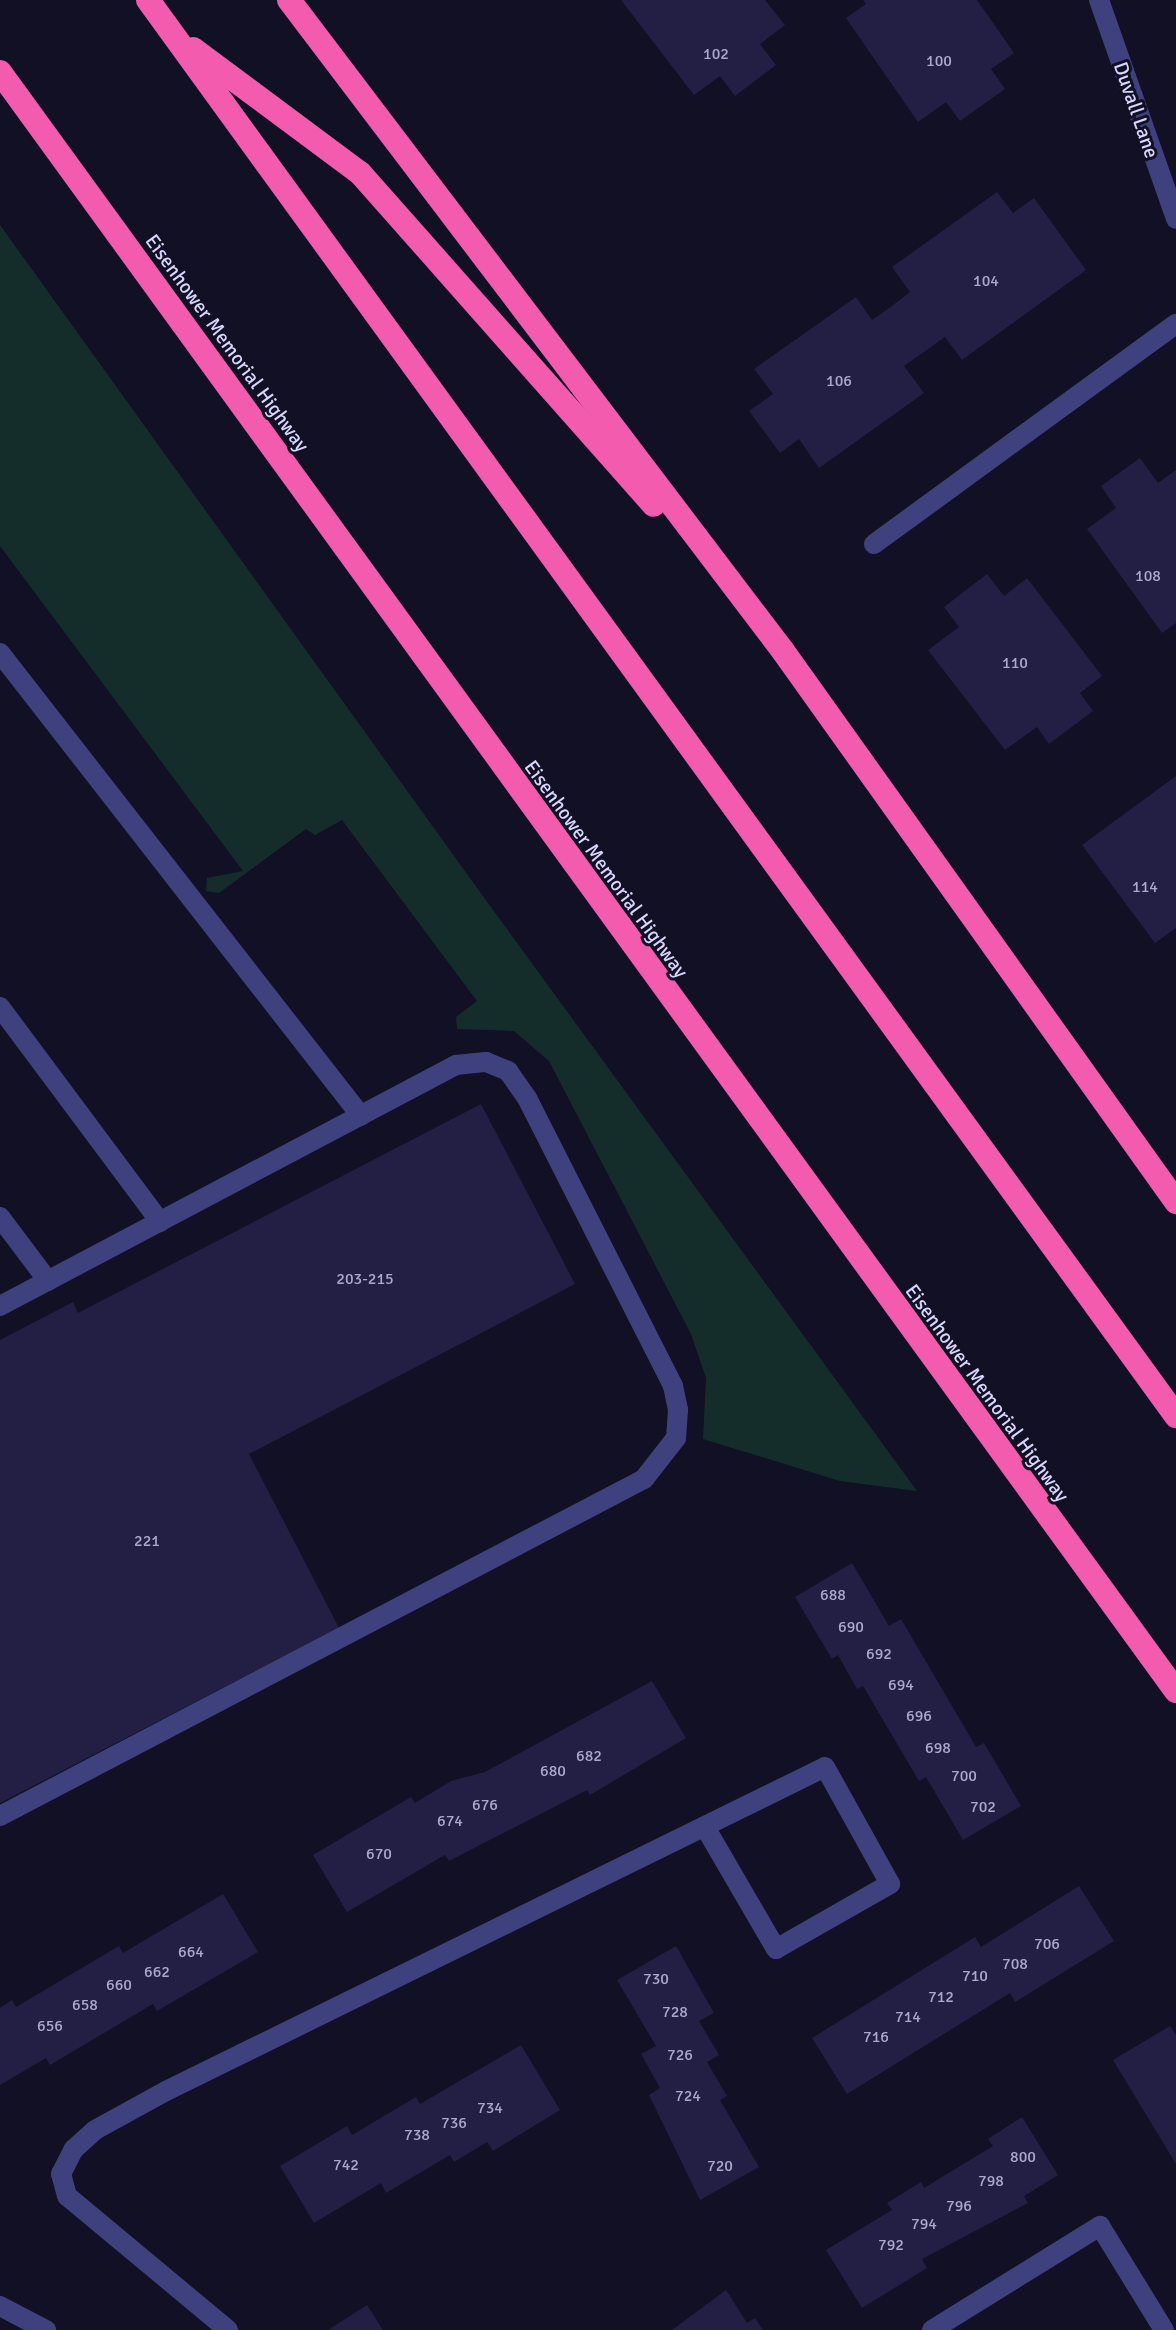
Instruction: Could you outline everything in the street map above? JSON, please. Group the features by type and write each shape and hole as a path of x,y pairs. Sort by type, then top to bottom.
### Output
{"highway":[{"path":"148,0 1176,1416"},
{"path":"289,0 783,651 1176,1202"},
{"path":"175,35 360,173 783,651"},
{"name":"Eisenhower Memorial Highway","path":"0,72 1176,1691"}],"street":[{"name":"Duvall Lane","path":"1099,0 1176,219"},
{"path":"874,544 1176,324"},
{"path":"0,653 361,1116"},
{"path":"0,1007 160,1222"},
{"path":"0,1306 456,1065 486,1062 508,1071 673,1386 676,1438 644,1479 0,1816"},
{"path":"0,1217 48,1281"},
{"path":"228,2330 67,2196 61,2174 74,2149 95,2130 166,2091 825,1767 890,1884 776,1949 705,1827"},
{"path":"932,2330 1100,2226 1164,2330"},
{"path":"0,2306 46,2330"}],"green space":[{"path":"0,225 485,899 917,1491 840,1481 703,1439 706,1378 691,1334 549,1061 514,1031 457,1029 456,1017 477,1001 342,820 315,835 306,829 219,893 206,891 207,878 243,871 0,546"}],"building":[{"path":"621,0 765,0 785,25 760,44 776,65 735,96 720,76 694,95"},
{"path":"863,0 977,0 1014,53 991,69 1005,89 960,121 946,102 918,122 846,18 866,4"},
{"path":"997,192 1013,213 1034,198 1086,270 962,360 945,337 904,366 924,393 819,468 799,439 780,453 749,411 773,394 754,369 856,297 872,320 892,306 910,292 892,267"},
{"path":"1140,458 1158,483 1176,470 1176,623 1162,633 1087,529 1116,508 1101,486"},
{"path":"987,574 1004,596 1027,578 1102,676 1080,693 1093,711 1049,744 1037,727 1005,750 928,650 959,627 944,607"},
{"path":"1176,776 1176,928 1155,943 1082,845"},
{"path":"481,1104 575,1284 249,1454 339,1628 0,1803 0,1340 73,1302 78,1313"},
{"path":"852,1563 889,1626 901,1619 976,1747 984,1743 1021,1806 963,1840 926,1777 919,1781 863,1686 857,1689 838,1655 832,1659 795,1597"},
{"path":"652,1681 686,1738 590,1795 587,1790 449,1861 445,1855 347,1912 313,1855 411,1797 415,1803 451,1781 485,1772"},
{"path":"1079,1886 1114,1941 1015,2002 1010,1993 847,2094 812,2038 975,1937 981,1947"},
{"path":"223,1894 258,1952 157,2011 153,2004 50,2065 46,2058 0,2085 0,2008 12,2000 16,2007 119,1946 123,1953"},
{"path":"676,1946 714,2013 699,2021 719,2055 707,2062 727,2096 720,2100 759,2167 700,2200 649,2095 660,2088 641,2054 656,2046 617,1980"},
{"path":"1170,2026 1176,2035 1176,2164 1113,2060"},
{"path":"521,2045 560,2110 493,2151 487,2142 454,2162 450,2155 386,2193 381,2183 314,2223 280,2166 347,2126 352,2135 416,2097 420,2104"},
{"path":"1022,2117 1058,2175 1024,2196 1028,2203 922,2259 927,2268 862,2308 826,2250 892,2210 887,2203 921,2182 924,2188 993,2146 988,2139"},
{"path":"726,2290 747,2323 755,2318 763,2330 672,2330"},
{"path":"367,2305 383,2330 328,2330"}]}
